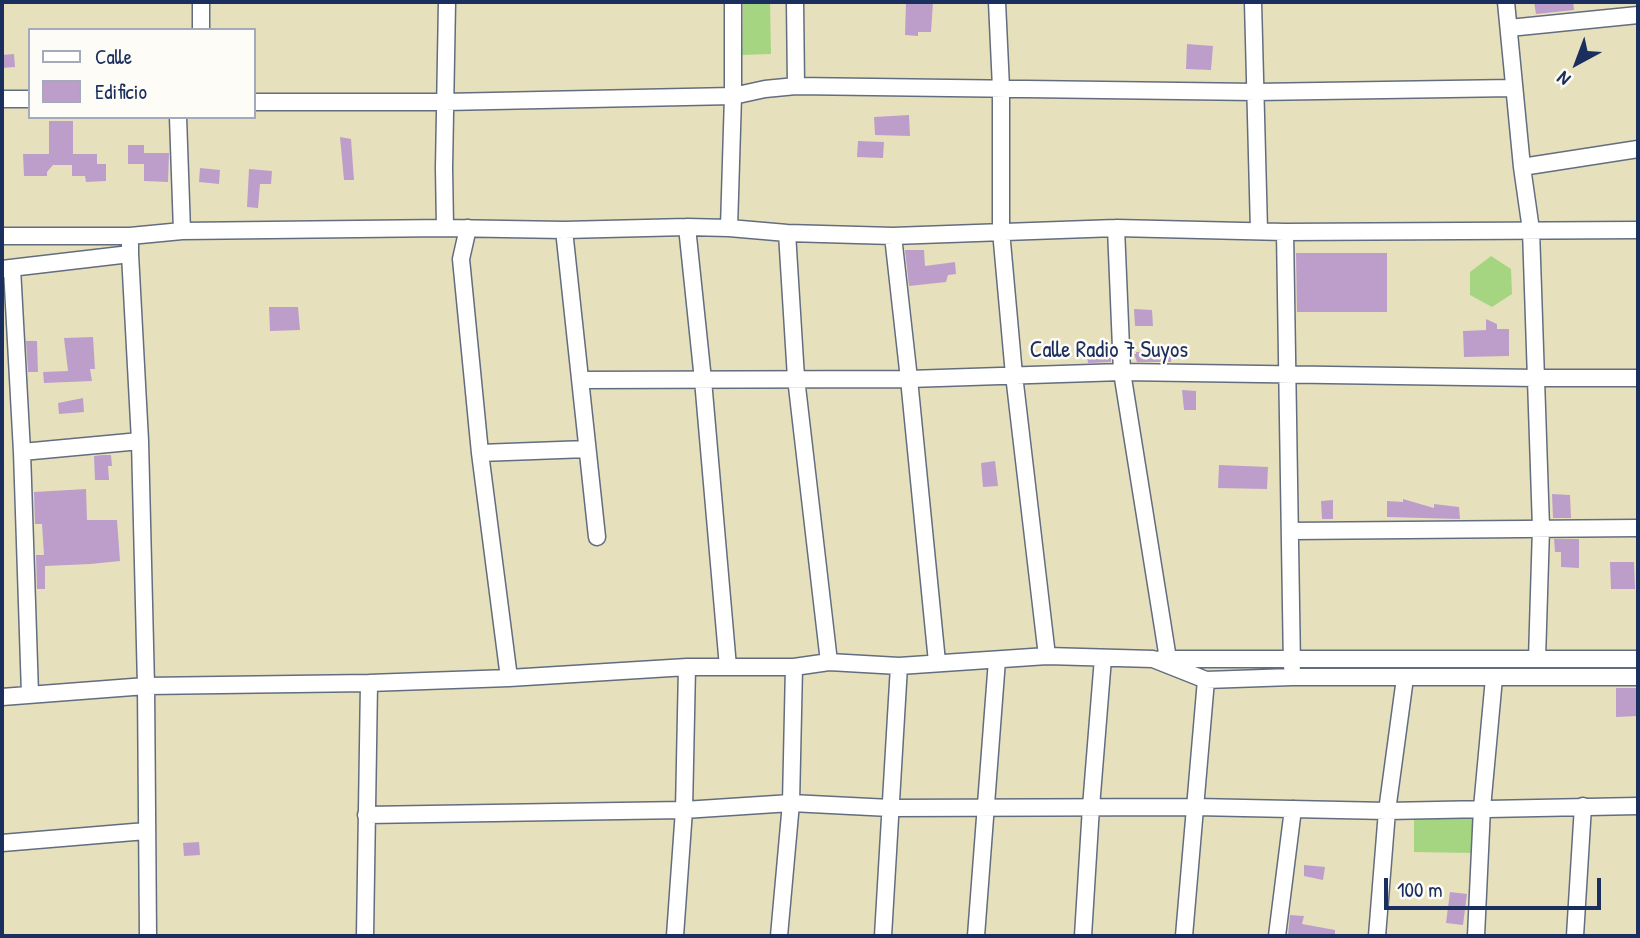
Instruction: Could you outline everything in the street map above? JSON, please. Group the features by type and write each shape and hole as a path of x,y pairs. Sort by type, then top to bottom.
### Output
{"street":[{"path":"201,2 201,28"},
{"path":"445,228 447,2"},
{"path":"729,228 733,2"},
{"path":"795,2 796,86"},
{"path":"997,2 1001,88 1001,231 1014,375 1047,656"},
{"path":"1253,2 1259,231"},
{"path":"1506,2 1513,88 1531,230 1541,528 1537,659"},
{"path":"1509,28 1638,15"},
{"path":"256,102 445,102 733,96 796,86 1256,92 1513,88"},
{"path":"2,99 28,99"},
{"path":"178,119 182,231"},
{"path":"1522,167 1638,149"},
{"path":"687,227 704,380 728,667"},
{"path":"2,236 130,236 182,231 687,227 893,236 1116,228 1285,232 1638,230"},
{"path":"468,228 461,259 481,453 509,678"},
{"path":"1116,228 1122,372 1160,659"},
{"path":"564,230 597,537"},
{"path":"1285,232 1292,677"},
{"path":"787,233 796,378 829,662"},
{"path":"130,236 140,441 148,936"},
{"path":"893,236 937,662"},
{"path":"30,694 22,452 4,268 130,254"},
{"name":"Calle Radio 7 Suyos","path":"580,380 909,379 1122,372 1638,378"},
{"path":"22,452 140,441"},
{"path":"481,453 587,449"},
{"path":"1291,531 1638,528"},
{"path":"2,697 146,686 369,683 687,667 794,667 829,662 899,666 1047,656 1160,659 1638,659"},
{"path":"1083,936 1103,658"},
{"path":"1160,659 1206,680 1292,677 1638,677"},
{"path":"1562,659 1563,677"},
{"path":"976,936 997,660"},
{"path":"883,936 899,666"},
{"path":"675,936 684,810 687,667"},
{"path":"779,936 791,803 794,667"},
{"path":"1377,936 1387,811 1405,678"},
{"path":"1476,936 1482,808 1494,678"},
{"path":"1184,936 1206,680"},
{"path":"365,936 369,683"},
{"path":"366,815 684,810 791,803 890,807 1196,807 1387,811 1638,806"},
{"path":"1575,936 1583,806"},
{"path":"1277,936 1293,809"},
{"path":"2,843 146,831"}],"green space":[{"path":"743,2 770,2 771,54 742,55"},
{"path":"1491,256 1511,269 1512,294 1492,307 1470,295 1470,272"},
{"path":"1414,817 1473,818 1473,853 1414,852"}],"building":[{"path":"906,2 933,2 931,32 918,32 918,36 905,35"},
{"path":"1534,2 1573,2 1574,10 1536,14"},
{"path":"1187,44 1213,46 1211,70 1186,69"},
{"path":"14,54 15,67 2,68 2,55"},
{"path":"909,115 910,136 875,135 874,117"},
{"path":"49,121 73,121 73,154 97,154 97,164 106,164 106,181 86,182 85,176 72,176 72,165 53,165 47,176 24,176 23,154 49,154"},
{"path":"340,137 351,139 354,180 344,180"},
{"path":"858,141 884,142 883,158 857,157"},
{"path":"128,145 144,145 144,153 169,153 168,182 144,181 144,164 128,164"},
{"path":"200,168 220,170 219,184 199,182"},
{"path":"249,169 272,171 271,184 260,184 258,208 247,207"},
{"path":"905,250 924,250 925,266 955,262 956,274 948,275 946,282 909,286"},
{"path":"1296,253 1387,253 1387,312 1297,312"},
{"path":"269,307 298,307 300,330 270,331"},
{"path":"1134,309 1152,310 1153,326 1135,326"},
{"path":"1486,319 1497,324 1497,329 1509,329 1509,356 1464,357 1463,331 1486,330"},
{"path":"93,337 95,369 90,369 92,381 44,383 43,372 68,371 64,338"},
{"path":"26,341 37,341 38,372 28,372"},
{"path":"1171,353 1171,362 1137,362 1134,354"},
{"path":"1087,354 1111,354 1111,362 1088,363"},
{"path":"1182,390 1196,391 1196,410 1184,410"},
{"path":"83,398 84,412 59,414 58,403"},
{"path":"111,455 112,466 108,466 109,480 95,480 94,456"},
{"path":"995,461 998,486 983,487 981,463"},
{"path":"1219,465 1268,467 1267,489 1218,488"},
{"path":"86,489 87,520 117,520 120,561 45,566 45,589 37,589 36,555 44,555 42,524 35,524 34,492"},
{"path":"1552,494 1570,495 1571,518 1553,518"},
{"path":"1403,499 1434,508 1434,504 1459,507 1460,519 1387,517 1387,501 1403,502"},
{"path":"1333,500 1333,519 1322,519 1321,501"},
{"path":"1554,539 1579,539 1579,568 1561,567 1561,552 1555,552"},
{"path":"1610,562 1634,562 1635,589 1611,589"},
{"path":"1616,688 1637,688 1637,716 1616,717"},
{"path":"199,842 200,855 184,856 183,843"},
{"path":"1304,865 1325,867 1323,880 1304,876"},
{"path":"1450,892 1467,894 1463,925 1446,923"},
{"path":"1290,915 1304,916 1302,924 1335,930 1335,936 1288,935"}]}
